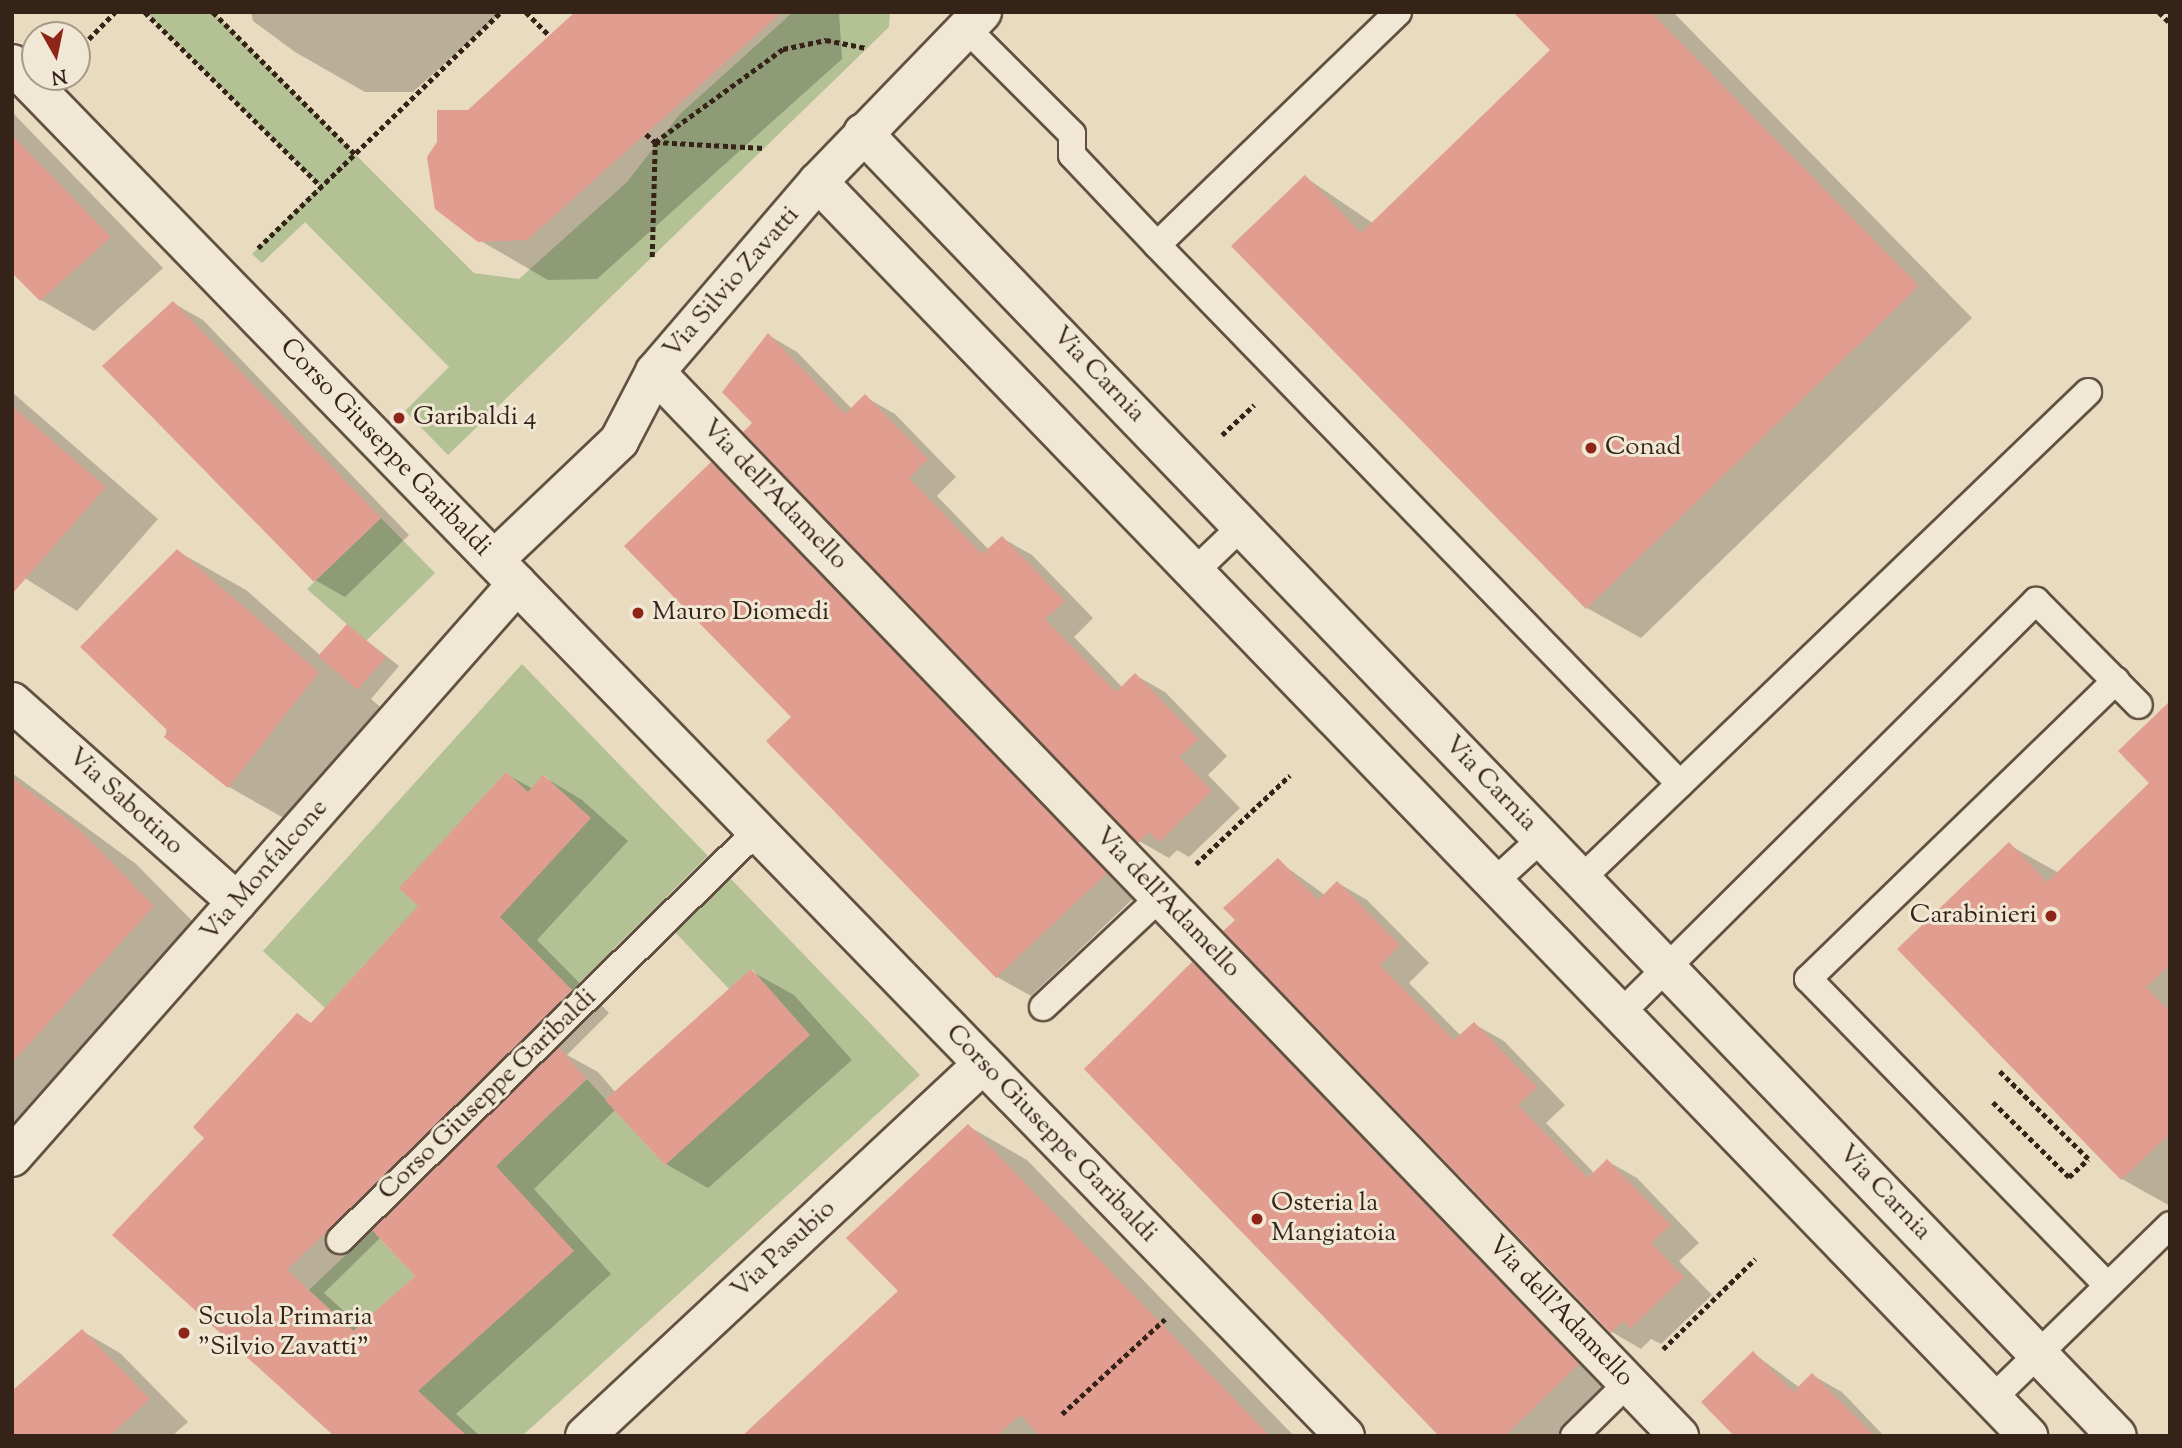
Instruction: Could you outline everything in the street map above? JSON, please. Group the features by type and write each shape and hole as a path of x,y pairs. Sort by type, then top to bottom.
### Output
{"street":[{"name":"Via Silvio Zavatti","path":"506,572 619,441 655,372 818,182 966,17"},
{"name":"Corso Giuseppe Garibaldi","path":"12,64 1345,1436"},
{"name":"Via Carnia","path":"863,133 2117,1436"},
{"path":"818,182 2028,1436"},
{"name":"Via dell'Adamello","path":"655,372 1161,896 1640,1372 1679,1436"},
{"name":"Via Monfalcone","path":"12,1157 237,902 506,572"},
{"name":"Via Sabotino","path":"12,702 237,902"},
{"name":"Via Pasubio","path":"585,1436 983,1064"}],"lane":[{"path":"1157,245 1398,12"},
{"path":"966,17 1072,134 1072,155 1681,784"},
{"path":"1581,879 2088,392"},
{"path":"1195,572 1242,526"},
{"path":"1621,1013 2036,601 2139,705"},
{"path":"2107,1286 1808,979 2116,681"},
{"name":"Corso Giuseppe Garibaldi","path":"340,1240 757,831"},
{"path":"1494,882 1542,838"},
{"path":"1043,1007 1161,896"},
{"path":"1992,1399 2170,1225"},
{"path":"1574,1436 1640,1372"}],"path":[{"path":"91,37 116,12"},
{"path":"145,12 321,186"},
{"path":"213,12 355,154"},
{"path":"252,254 501,12"},
{"path":"526,12 550,36"},
{"path":"2159,12 2170,23"},
{"path":"655,142 783,49 826,40 866,48"},
{"path":"646,134 655,142 765,148"},
{"path":"652,257 655,142"},
{"path":"1193,866 1290,775"},
{"path":"1640,1372 1755,1259"},
{"path":"1062,1414 1168,1317"}],"green space":[{"path":"145,12 213,12 474,273 519,279 627,182 680,114 793,12 890,12 889,27 448,455 405,411 449,367 305,222 262,263 252,254 320,186"},
{"path":"381,518 435,573 366,641 307,589"},
{"path":"522,664 708,856 572,990 511,928 365,964 325,1008 263,951","holes":["506,772 528,792 544,775 590,818 400,888"]},
{"path":"730,878 920,1075 522,1436 467,1436 309,1290 372,1230 415,1276 383,1305 574,1251 489,1173 535,1128 507,1096 530,1074 559,1106 587,1079 665,1165 810,1035 752,969 729,989 675,932"}],"building":[{"path":"575,12 782,12 527,240 478,242 435,209 427,157 437,142 437,110 468,110"},
{"name":"Conad","path":"1513,12 1651,12 1919,286 1586,609 1231,246 1305,175 1361,233 1550,50"},
{"path":"12,135 111,237 40,301 12,273"},
{"path":"173,301 381,518 314,582 102,366"},
{"path":"768,333 845,414 865,394 928,459 909,478 982,554 1002,536 1065,601 1045,619 1116,692 1135,673 1199,739 1179,757 1212,791 1159,842 1149,832 1138,843 743,432 752,423 722,392"},
{"path":"12,406 106,487 12,594"},
{"path":"711,462 1107,873 996,978 766,741 791,717 624,546"},
{"path":"177,549 319,672 228,788 164,737 168,731 80,647"},
{"path":"347,624 386,657 357,690 318,656"},
{"name":"Carabinieri","path":"2170,701 2170,965 2146,987 2170,1012 2170,1134 2121,1180 1897,949 2009,842 2047,882 2149,783 2118,751"},
{"path":"506,772 528,792 543,775 591,818 500,917 572,990 287,1270 353,1331 415,1276 372,1230 559,1047 586,1079 496,1166 574,1251 418,1391 467,1436 334,1436 112,1235 204,1138 193,1127 297,1013 311,1023 418,906 399,888"},
{"path":"12,778 77,827 154,906 12,1063"},
{"path":"1278,858 1318,900 1337,881 1400,945 1380,965 1454,1040 1474,1022 1537,1087 1518,1105 1588,1178 1607,1159 1671,1225 1651,1243 1684,1277 1630,1329 1623,1321 1611,1333 1223,931 1235,920 1223,908"},
{"path":"1192,962 1579,1364 1505,1436 1439,1436 1084,1069"},
{"path":"751,969 810,1035 665,1165 605,1100"},
{"path":"968,1124 1270,1436 1040,1436 1020,1415 997,1436 742,1436 898,1291 846,1238"},
{"path":"82,1329 150,1399 110,1436 12,1436 12,1391"},
{"path":"1753,1351 1793,1392 1812,1373 1875,1436 1734,1436 1701,1402"}],"place":[{"name":"Garibaldi 4","path":"399,418"},
{"name":"Conad","path":"1591,448"},
{"name":"Mauro Diomedi","path":"638,613"},
{"name":"Carabinieri","path":"2051,916"},
{"name":"Osteria la Mangiatoia","path":"1257,1219"},
{"name":"Scuola Primaria \"Silvio Zavatti\"","path":"184,1333"}]}
